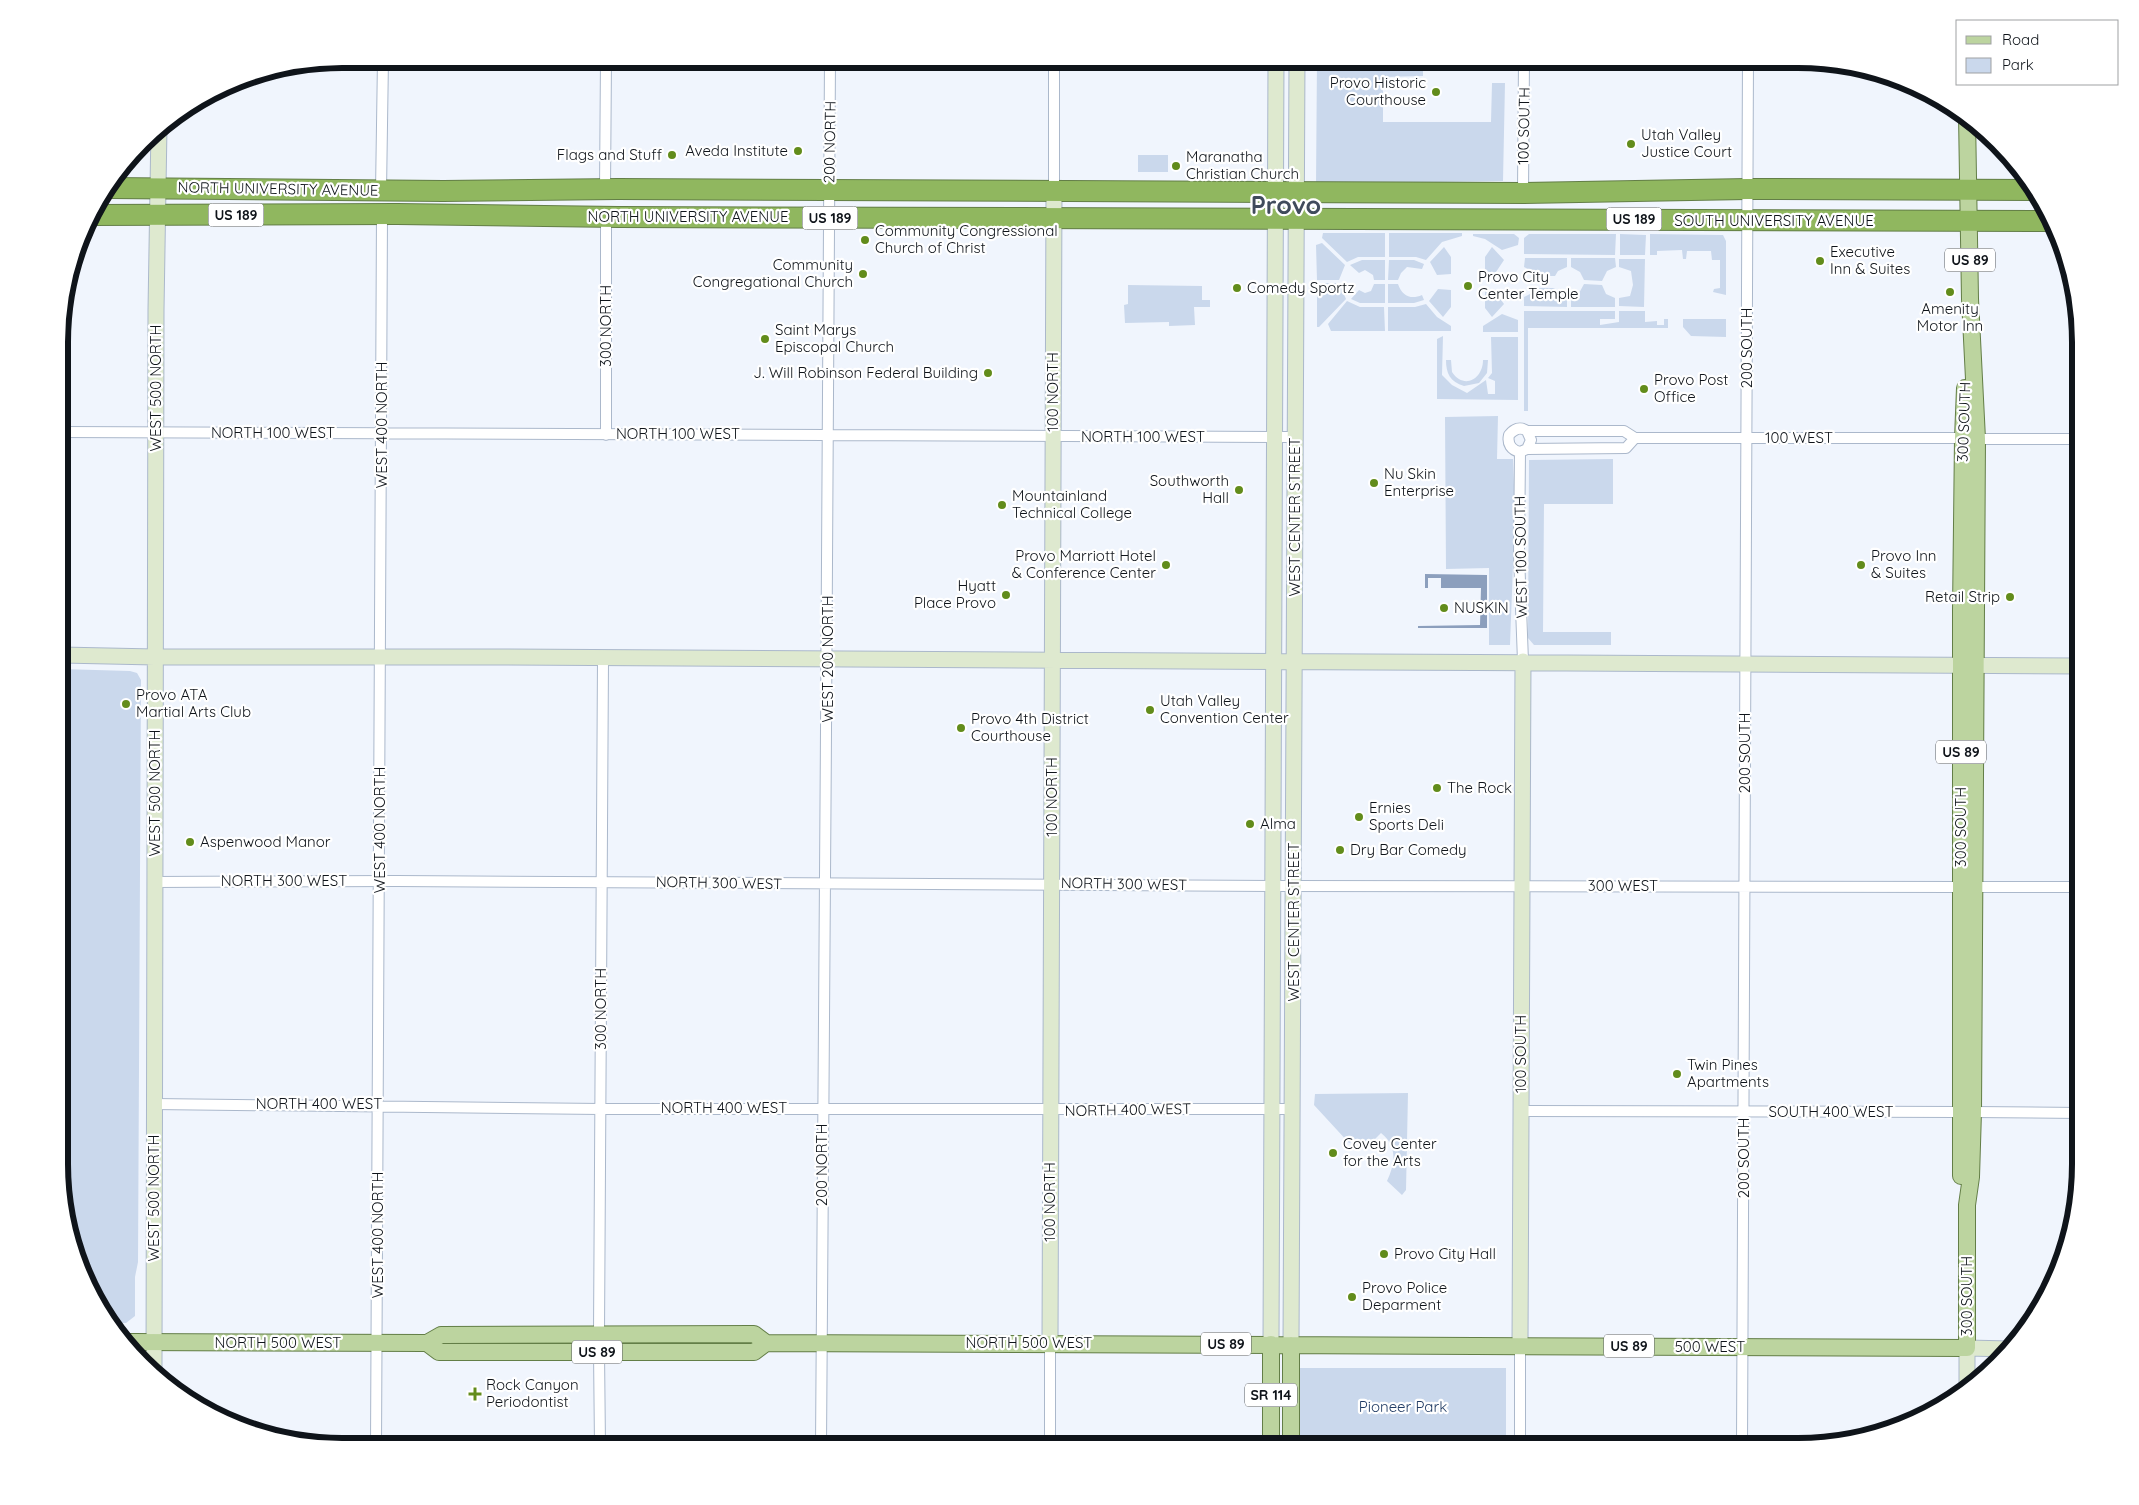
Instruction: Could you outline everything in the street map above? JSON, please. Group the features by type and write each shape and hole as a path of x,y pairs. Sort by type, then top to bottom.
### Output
{"highway":[{"name":"NORTH UNIVERSITY AVENUE","path":"115,188 381,191 605,189 1287,192"},
{"name":"SOUTH UNIVERSITY AVENUE","path":"1287,192 1523,193 1747,189 2026,190"},
{"name":"NORTH UNIVERSITY AVENUE","path":"99,215 382,214 829,218 1287,219"},
{"name":"SOUTH UNIVERSITY AVENUE","path":"1287,219 2044,221"}],"main road":[{"path":"1277,68 1287,192 1287,219"},
{"path":"1287,219 1287,192 1296,68"},
{"name":"300 SOUTH","path":"1967,127 1970,222 1970,438 1967,1112 1961,1176 1967,1205 1967,1379"},
{"name":"WEST 500 NORTH","path":"154,1363 155,657 159,137"},
{"name":"100 NORTH","path":"1050,1344 1054,191"},
{"name":"WEST CENTER STREET","path":"1271,1438 1272,1109 1295,663 1296,437 1287,219"},
{"name":"WEST CENTER STREET","path":"1287,219 1275,438 1274,662 1293,1109 1291,1438"},
{"path":"68,655 1295,663 1523,661 2072,666"},
{"name":"100 SOUTH","path":"1520,1346 1523,661"},
{"name":"NORTH 500 WEST","path":"133,1342 427,1343 441,1335 754,1334 766,1343 1291,1345"},
{"name":"NORTH 500 WEST","path":"427,1343 439,1352 754,1352 766,1343"},
{"name":"500 WEST","path":"1291,1345 2000,1348"}],"street":[{"path":"381,191 383,68"},
{"path":"605,189 606,68"},
{"name":"200 NORTH","path":"829,434 830,68"},
{"name":"100 NORTH","path":"1054,68 1054,191"},
{"name":"100 SOUTH","path":"1523,193 1524,68"},
{"name":"200 SOUTH","path":"1742,1438 1748,68"},
{"name":"WEST 400 NORTH","path":"376,1438 382,214"},
{"name":"300 NORTH","path":"606,216 606,434"},
{"path":"1516,429 1527,431 1624,431 1635,438 1626,448 1523,450 1511,448 1509,444 1509,435 1516,429"},
{"path":"1523,450 1531,440 1527,431"},
{"name":"NORTH 100 WEST","path":"68,432 1296,437"},
{"name":"WEST 200 NORTH","path":"824,884 829,434"},
{"name":"100 WEST","path":"1635,438 2072,439"},
{"name":"WEST 100 SOUTH","path":"1523,450 1519,556 1523,661"},
{"name":"300 NORTH","path":"599,1334 601,1109 600,882 603,823 603,658"},
{"name":"NORTH 300 WEST","path":"155,882 1051,883 1284,886"},
{"name":"200 NORTH","path":"821,1438 824,884"},
{"name":"300 WEST","path":"1284,886 2072,888"},
{"name":"NORTH 400 WEST","path":"154,1104 378,1104 601,1109 1293,1109"},
{"name":"SOUTH 400 WEST","path":"1521,1110 2072,1113"},
{"name":"100 NORTH","path":"1050,1344 1050,1438"},
{"name":"100 SOUTH","path":"1520,1346 1520,1438"},
{"path":"599,1352 600,1438"}],"green space":[{"path":"1317,68 1423,68 1423,76 1383,77 1383,122 1491,122 1492,83 1505,83 1503,181 1316,184"},
{"path":"1138,155 1168,155 1168,172 1138,172"},
{"path":"1323,233 1385,233 1385,257 1358,257 1347,262 1322,238"},
{"path":"1389,233 1462,233 1462,236 1442,242 1426,260 1416,257 1389,257"},
{"path":"1473,234 1514,234 1519,238 1518,245 1502,250 1485,239 1473,236"},
{"path":"1529,234 1616,234 1615,255 1524,254 1524,238"},
{"path":"1620,234 1646,235 1645,255 1620,255"},
{"path":"1650,234 1723,235 1726,241 1726,295 1713,292 1714,289 1720,288 1720,260 1712,260 1711,251 1687,251 1686,259 1683,259 1682,250 1657,251 1657,255 1650,255"},
{"path":"1322,243 1345,265 1339,280 1317,280 1316,245"},
{"path":"1444,247 1451,257 1451,274 1437,275 1430,262"},
{"path":"1492,247 1504,260 1494,275 1485,274 1485,257"},
{"path":"1525,258 1567,258 1567,267 1558,271 1555,276 1536,276 1532,271 1524,267"},
{"path":"1571,258 1615,258 1616,267 1607,271 1602,281 1584,280 1580,272 1571,267"},
{"path":"1619,259 1645,259 1644,307 1619,306 1619,298 1630,296 1633,285 1631,271 1619,267"},
{"path":"1362,260 1385,260 1385,280 1374,280 1373,275 1365,270 1359,273 1350,265"},
{"path":"1389,260 1414,260 1424,264 1422,269 1407,267 1401,273 1398,280 1388,280"},
{"path":"1317,283 1339,283 1346,299 1319,327 1317,327"},
{"path":"1374,284 1385,284 1385,303 1360,303 1351,299 1359,290 1365,293 1371,291"},
{"path":"1388,284 1398,284 1407,296 1422,295 1424,300 1414,303 1388,303"},
{"path":"1584,284 1602,285 1606,294 1615,298 1615,307 1571,307 1571,298 1578,295"},
{"path":"1128,285 1202,286 1202,300 1210,300 1210,307 1194,307 1195,325 1169,326 1169,322 1125,323 1124,305 1128,304"},
{"path":"1535,288 1554,288 1560,295 1567,298 1567,307 1524,306 1524,297 1532,293"},
{"path":"1438,289 1451,290 1451,307 1443,317 1429,301"},
{"path":"1493,289 1504,304 1492,317 1485,308 1485,291"},
{"path":"1347,301 1360,307 1384,307 1385,331 1331,331 1328,324"},
{"path":"1426,304 1437,317 1451,326 1451,331 1388,331 1388,307 1415,307"},
{"path":"1524,311 1615,311 1615,319 1600,319 1600,325 1619,322 1619,311 1645,311 1645,322 1657,321 1657,325 1664,325 1664,319 1668,319 1668,328 1528,328 1528,411 1524,411"},
{"path":"1502,314 1518,320 1518,332 1483,332 1483,326"},
{"path":"1683,319 1726,319 1726,337 1691,336 1683,327"},
{"path":"1443,336 1442,375 1452,385 1467,393 1486,380 1488,394 1495,394 1495,381 1488,378 1492,373 1491,337 1518,337 1518,400 1437,399 1437,339"},
{"path":"1446,360 1451,360 1452,372 1462,380 1472,380 1476,377 1480,372 1483,360 1488,360 1487,373 1479,383 1464,386 1452,379 1447,369"},
{"path":"1498,416 1497,459 1513,459 1515,510 1510,645 1489,645 1489,568 1446,569 1445,417"},
{"path":"1613,459 1613,504 1544,504 1543,632 1611,632 1611,645 1534,645 1528,638 1529,460"},
{"path":"68,669 130,671 137,673 141,680 138,1262 135,1277 135,1316 126,1323 119,1323 114,1316 88,1268 73,1217 68,1181"},
{"path":"1408,1093 1406,1190 1402,1195 1387,1181 1392,1168 1393,1156 1392,1149 1386,1138 1381,1133 1371,1143 1358,1139 1349,1143 1314,1105 1315,1094"},
{"name":"Pioneer Park","path":"1300,1368 1506,1368 1506,1438 1300,1438"}],"shaded area":[{"path":"1425,574 1487,575 1487,628 1418,628 1418,626 1480,625 1481,588 1441,588 1441,578 1428,578 1428,588 1425,588"}],"place":[{"name":"Provo Historic Courthouse","path":"1436,92"},
{"name":"Utah Valley Justice Court","path":"1631,144"},
{"name":"Aveda Institute","path":"798,151"},
{"name":"Flags and Stuff","path":"672,155"},
{"name":"Maranatha Christian Church","path":"1176,166"},
{"name":"Community Congressional Church of Christ","path":"865,240"},
{"name":"Executive Inn & Suites","path":"1820,261"},
{"name":"Community Congregational Church","path":"863,274"},
{"name":"Provo City Center Temple","path":"1468,286"},
{"name":"Comedy Sportz","path":"1237,288"},
{"name":"Amenity Motor Inn","path":"1950,292"},
{"name":"Saint Marys Episcopal Church","path":"765,339"},
{"name":"J. Will Robinson Federal Building","path":"988,373"},
{"name":"Provo Post Office","path":"1644,389"},
{"name":"Nu Skin Enterprise","path":"1374,483"},
{"name":"Southworth Hall","path":"1239,490"},
{"name":"Mountainland Technical College","path":"1002,505"},
{"name":"Provo Marriott Hotel & Conference Center","path":"1166,565"},
{"name":"Provo Inn & Suites","path":"1861,565"},
{"name":"Hyatt Place Provo","path":"1006,595"},
{"name":"Retail Strip","path":"2010,597"},
{"name":"NUSKIN","path":"1444,608"},
{"name":"Provo ATA Martial Arts Club","path":"126,704"},
{"name":"Utah Valley Convention Center","path":"1150,710"},
{"name":"Provo 4th District Courthouse","path":"961,728"},
{"name":"The Rock","path":"1437,788"},
{"name":"Ernies Sports Deli","path":"1359,817"},
{"name":"Alma","path":"1250,824"},
{"name":"Aspenwood Manor","path":"190,842"},
{"name":"Dry Bar Comedy","path":"1340,850"},
{"name":"Twin Pines Apartments","path":"1677,1074"},
{"name":"Covey Center for the Arts","path":"1333,1153"},
{"name":"Provo City Hall","path":"1384,1254"},
{"name":"Provo Police Deparment","path":"1352,1297"},
{"name":"Rock Canyon Periodontist","path":"475,1394"}],"district":[{"name":"Provo","path":"1286,205"}]}
